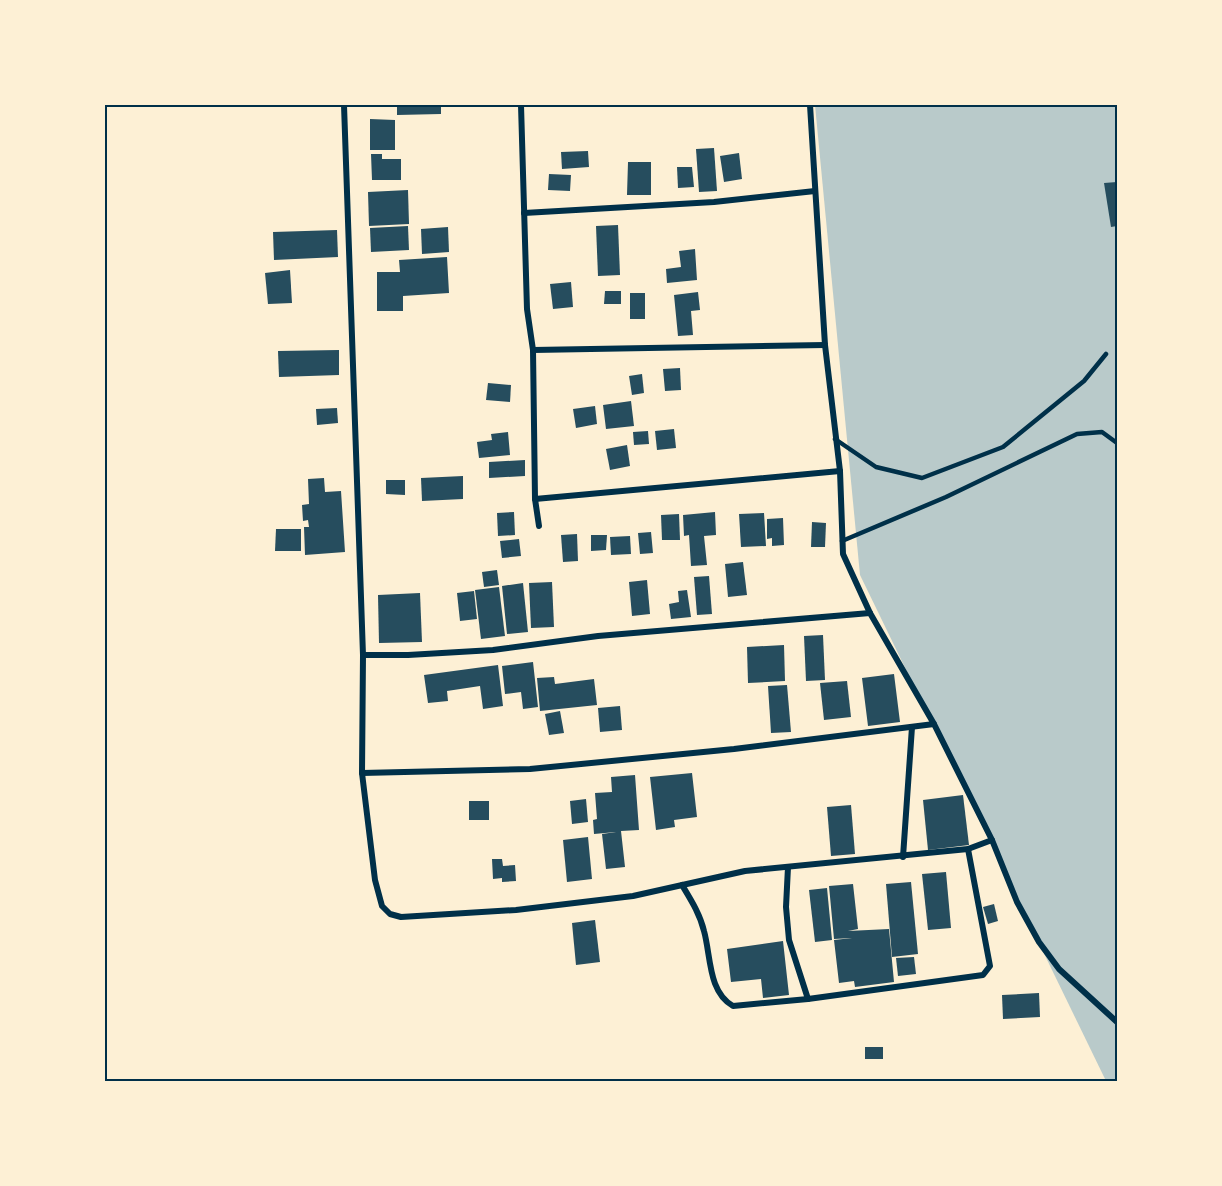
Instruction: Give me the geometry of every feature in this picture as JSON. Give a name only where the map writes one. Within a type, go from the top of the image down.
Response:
[{"type":"street","points":[[344,105],[363,655],[362,773],[375,880],[382,906],[390,914],[402,917],[516,909],[633,896],[745,871],[968,849],[992,840]]},
{"type":"street","points":[[521,105],[527,309],[532,350],[535,500],[539,526]]},
{"type":"street","points":[[810,105],[825,345],[840,471],[843,554],[870,613],[934,724],[992,840],[1017,902],[1039,942],[1059,969],[1117,1022]]},
{"type":"street","points":[[524,213],[714,202],[815,191]]},
{"type":"street","points":[[532,350],[825,345]]},
{"type":"street","points":[[535,500],[840,471]]},
{"type":"street","points":[[363,655],[493,650],[598,636],[870,613]]},
{"type":"street","points":[[362,773],[530,769],[734,749],[934,724]]},
{"type":"street","points":[[903,857],[912,727]]},
{"type":"street","points":[[682,885],[698,912],[717,992],[725,1001],[733,1006],[808,999],[983,975],[988,971],[990,966],[968,849]]},
{"type":"street","points":[[788,867],[786,908],[789,940],[808,999]]},
{"type":"lane","points":[[835,439],[876,467],[921,478],[1003,447],[1084,381],[1106,354]]},
{"type":"lane","points":[[842,541],[946,497],[1077,434],[1102,432],[1117,443]]},
{"type":"shaded area","points":[[815,105],[1117,105],[1117,1081],[1106,1081],[860,575]]},
{"type":"building","points":[[397,105],[441,105],[441,114],[397,115]]},
{"type":"building","points":[[370,119],[395,120],[395,150],[370,150]]},
{"type":"building","points":[[714,148],[717,191],[699,192],[696,149]]},
{"type":"building","points":[[588,151],[589,167],[562,169],[561,152]]},
{"type":"building","points":[[739,153],[742,179],[724,182],[720,156]]},
{"type":"building","points":[[371,154],[382,154],[382,159],[401,159],[401,180],[372,180]]},
{"type":"building","points":[[628,162],[651,162],[651,195],[627,195]]},
{"type":"building","points":[[677,167],[692,167],[694,187],[678,188]]},
{"type":"building","points":[[549,174],[571,175],[570,191],[548,190]]},
{"type":"building","points":[[1117,182],[1117,226],[1111,227],[1104,183]]},
{"type":"building","points":[[408,190],[409,224],[369,226],[368,192]]},
{"type":"building","points":[[618,225],[620,275],[598,276],[596,226]]},
{"type":"building","points":[[408,226],[409,250],[371,252],[370,228]]},
{"type":"building","points":[[448,227],[449,252],[422,254],[421,229]]},
{"type":"building","points":[[337,230],[338,257],[274,260],[273,232]]},
{"type":"building","points":[[695,249],[697,280],[667,283],[666,269],[681,267],[679,251]]},
{"type":"building","points":[[447,257],[449,293],[403,296],[403,311],[377,311],[377,272],[400,272],[399,260]]},
{"type":"building","points":[[290,270],[292,303],[268,304],[265,273]]},
{"type":"building","points":[[571,282],[573,307],[553,309],[550,284]]},
{"type":"building","points":[[605,291],[621,291],[621,304],[604,304]]},
{"type":"building","points":[[698,292],[700,310],[691,311],[693,335],[678,336],[674,295]]},
{"type":"building","points":[[630,293],[645,293],[645,319],[630,319]]},
{"type":"building","points":[[339,350],[339,375],[279,377],[278,351]]},
{"type":"building","points":[[680,368],[681,390],[665,391],[663,369]]},
{"type":"building","points":[[642,374],[644,393],[632,395],[629,376]]},
{"type":"building","points":[[488,383],[511,385],[510,402],[486,400]]},
{"type":"building","points":[[631,401],[634,426],[606,429],[603,405]]},
{"type":"building","points":[[595,406],[597,424],[576,428],[573,409]]},
{"type":"building","points":[[337,408],[338,423],[317,425],[316,409]]},
{"type":"building","points":[[674,429],[676,448],[657,450],[655,431]]},
{"type":"building","points":[[648,431],[649,444],[634,445],[633,432]]},
{"type":"building","points":[[508,432],[510,455],[479,458],[477,442],[492,440],[491,434]]},
{"type":"building","points":[[627,445],[630,466],[610,470],[606,449]]},
{"type":"building","points":[[525,460],[525,476],[489,478],[489,462]]},
{"type":"building","points":[[463,476],[463,499],[422,501],[421,478]]},
{"type":"building","points":[[324,478],[325,492],[341,491],[345,552],[305,555],[304,527],[309,527],[308,520],[303,521],[302,505],[309,504],[308,479]]},
{"type":"building","points":[[386,480],[405,480],[405,495],[386,494]]},
{"type":"building","points":[[514,512],[515,535],[498,536],[497,513]]},
{"type":"building","points":[[715,512],[716,535],[704,536],[707,565],[691,566],[689,535],[684,536],[683,515]]},
{"type":"building","points":[[764,513],[766,546],[741,547],[739,514]]},
{"type":"building","points":[[679,514],[680,540],[662,540],[661,515]]},
{"type":"building","points":[[783,518],[784,545],[772,546],[772,538],[767,539],[767,519]]},
{"type":"building","points":[[812,522],[826,523],[825,547],[811,547]]},
{"type":"building","points":[[276,529],[301,529],[301,551],[275,551]]},
{"type":"building","points":[[651,532],[653,553],[640,554],[638,533]]},
{"type":"building","points":[[577,534],[578,561],[563,562],[561,535]]},
{"type":"building","points":[[591,535],[607,535],[606,550],[591,551]]},
{"type":"building","points":[[630,536],[631,554],[611,555],[610,537]]},
{"type":"building","points":[[519,539],[521,556],[502,558],[500,541]]},
{"type":"building","points":[[743,562],[747,595],[728,597],[725,564]]},
{"type":"building","points":[[497,570],[499,585],[484,587],[482,572]]},
{"type":"building","points":[[709,576],[712,614],[697,615],[694,577]]},
{"type":"building","points":[[647,580],[650,614],[632,616],[629,582]]},
{"type":"building","points":[[552,582],[554,627],[531,628],[529,583]]},
{"type":"building","points":[[523,583],[528,632],[507,634],[502,586]]},
{"type":"building","points":[[499,587],[505,636],[481,639],[475,590]]},
{"type":"building","points":[[687,590],[691,617],[671,619],[669,604],[679,602],[678,591]]},
{"type":"building","points":[[474,591],[477,619],[460,621],[457,593]]},
{"type":"building","points":[[420,593],[422,642],[379,643],[378,595]]},
{"type":"building","points":[[823,635],[825,680],[806,681],[804,636]]},
{"type":"building","points":[[784,645],[785,681],[748,683],[747,647]]},
{"type":"building","points":[[533,662],[538,707],[523,709],[521,692],[505,694],[502,666]]},
{"type":"building","points":[[498,665],[503,706],[483,709],[480,686],[447,691],[448,701],[428,703],[424,675]]},
{"type":"building","points":[[894,674],[900,722],[868,726],[862,678]]},
{"type":"building","points":[[554,677],[555,684],[594,679],[597,705],[540,711],[537,678]]},
{"type":"building","points":[[847,681],[851,717],[824,720],[820,683]]},
{"type":"building","points":[[787,685],[791,732],[771,733],[768,686]]},
{"type":"building","points":[[620,706],[622,730],[600,732],[598,708]]},
{"type":"building","points":[[560,711],[564,733],[549,735],[545,714]]},
{"type":"building","points":[[692,773],[697,817],[674,820],[675,827],[656,830],[650,777]]},
{"type":"building","points":[[635,775],[639,830],[621,831],[625,867],[606,869],[602,834],[616,832],[594,834],[593,820],[597,819],[595,793],[612,792],[611,777]]},
{"type":"building","points":[[963,795],[969,845],[928,850],[923,800]]},
{"type":"building","points":[[586,799],[588,822],[572,824],[570,801]]},
{"type":"building","points":[[469,801],[489,801],[489,820],[469,820]]},
{"type":"building","points":[[851,805],[855,854],[831,856],[827,807]]},
{"type":"building","points":[[588,837],[592,879],[567,882],[563,840]]},
{"type":"building","points":[[492,859],[502,859],[503,866],[515,865],[516,881],[502,882],[502,878],[493,879]]},
{"type":"building","points":[[946,872],[951,928],[928,930],[922,874]]},
{"type":"building","points":[[911,882],[918,954],[892,957],[886,884]]},
{"type":"building","points":[[853,884],[858,929],[848,931],[889,929],[894,982],[855,987],[854,981],[839,983],[834,940],[852,938],[834,939],[829,886]]},
{"type":"building","points":[[827,888],[832,940],[815,942],[809,890]]},
{"type":"building","points":[[994,904],[998,921],[988,924],[983,907]]},
{"type":"building","points":[[595,920],[600,962],[576,965],[572,923]]},
{"type":"building","points":[[783,941],[789,995],[763,998],[761,979],[731,982],[727,949]]},
{"type":"building","points":[[914,957],[916,974],[898,976],[896,958]]},
{"type":"building","points":[[1039,993],[1040,1017],[1003,1019],[1002,995]]},
{"type":"building","points":[[865,1047],[883,1047],[883,1059],[865,1059]]}]
